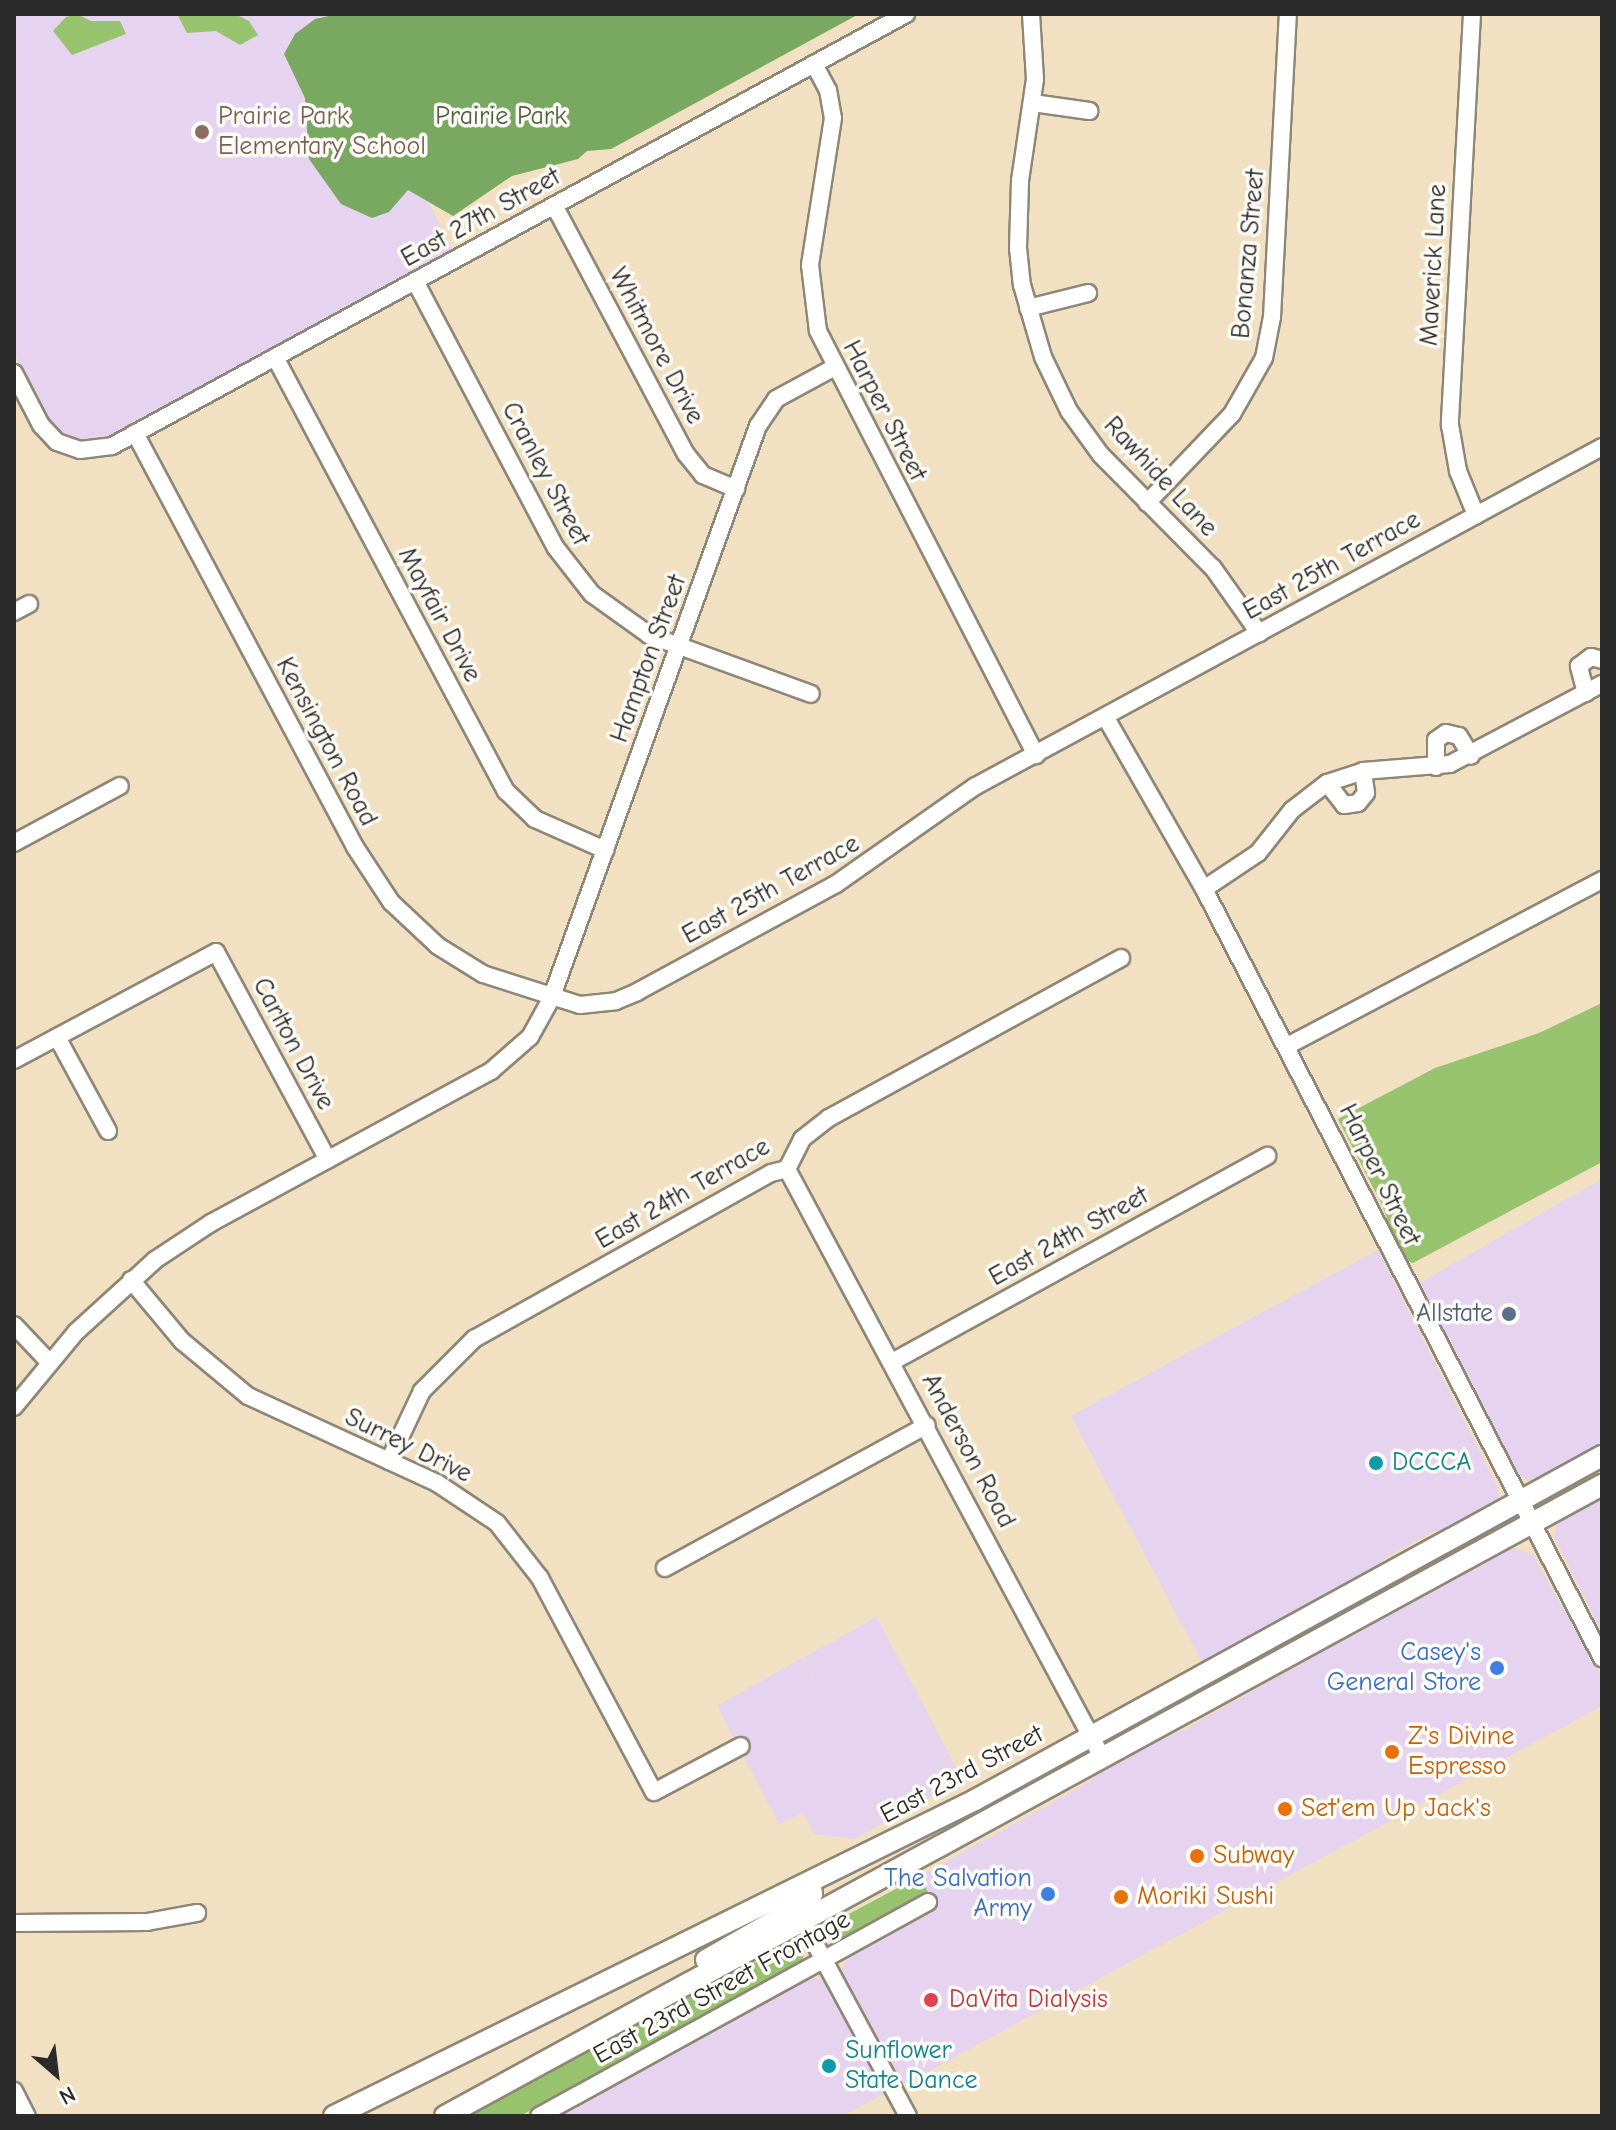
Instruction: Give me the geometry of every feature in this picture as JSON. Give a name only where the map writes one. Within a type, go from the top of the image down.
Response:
[{"type":"main road","name":"East 23rd Street","points":[[334,2116],[810,1882],[1091,1736],[1602,1456]]},
{"type":"main road","name":"East 23rd Street","points":[[445,2116],[804,1923],[1602,1485]]},
{"type":"main road","points":[[623,2021],[650,1993],[806,1903],[812,1894],[810,1882]]},
{"type":"street","name":"East 27th Street","points":[[14,373],[46,433],[75,449],[100,449],[135,433],[906,14]]},
{"type":"street","name":"Rawhide Lane","points":[[1031,14],[1036,53],[1033,103],[1017,212],[1028,308],[1043,357],[1069,411],[1101,455],[1213,568],[1259,633]]},
{"type":"street","name":"Bonanza Street","points":[[1147,503],[1232,414],[1264,358],[1272,317],[1288,14]]},
{"type":"street","name":"Maverick Lane","points":[[1472,14],[1450,425],[1458,471],[1476,515]]},
{"type":"street","name":"Harper Street","points":[[814,64],[828,90],[833,118],[810,265],[811,293],[833,368],[1036,755]]},
{"type":"street","points":[[1033,103],[1089,111]]},
{"type":"street","name":"Whitmore Drive","points":[[554,205],[686,454],[703,475],[736,489]]},
{"type":"street","name":"Cranley Street","points":[[415,281],[567,565],[619,617],[679,646],[811,694]]},
{"type":"street","points":[[1028,308],[1088,293]]},
{"type":"street","name":"Mayfair Drive","points":[[275,357],[506,791],[535,819],[605,850]]},
{"type":"street","name":"Hampton Street","points":[[551,999],[766,411],[776,399],[833,368]]},
{"type":"street","name":"Kensington Road","points":[[135,433],[378,885],[419,930],[459,960],[551,999]]},
{"type":"street","name":"East 25th Terrace","points":[[551,999],[598,1006],[637,992],[836,884],[953,800],[1602,447]]},
{"type":"street","points":[[1586,693],[1579,666],[1591,657],[1602,660]]},
{"type":"street","points":[[1204,889],[1258,853],[1292,810],[1327,783],[1363,771],[1436,767],[1471,756],[1602,684]]},
{"type":"street","name":"Harper Street","points":[[1106,718],[1204,889],[1287,1046],[1530,1524],[1602,1658]]},
{"type":"street","points":[[1436,767],[1436,740],[1446,733],[1459,736],[1471,756]]},
{"type":"street","points":[[1327,783],[1344,805],[1358,803],[1366,793],[1363,771]]},
{"type":"street","points":[[14,843],[120,786]]},
{"type":"street","points":[[1287,1046],[1602,880]]},
{"type":"street","name":"Carlton Drive","points":[[57,1037],[216,952],[328,1160]]},
{"type":"street","name":"East 24th Terrace","points":[[389,1461],[422,1391],[474,1339],[771,1173],[787,1169],[802,1139],[829,1118],[1121,958]]},
{"type":"street","points":[[14,1407],[50,1363],[131,1280],[211,1223],[491,1071],[530,1037],[551,999]]},
{"type":"street","points":[[14,1060],[57,1037],[108,1131]]},
{"type":"street","name":"East 24th Street","points":[[894,1361],[1267,1156]]},
{"type":"street","name":"Anderson Road","points":[[787,1169],[894,1361],[1103,1759]]},
{"type":"street","name":"Surrey Drive","points":[[131,1280],[182,1341],[228,1382],[274,1410],[460,1494],[514,1540],[540,1578],[654,1792],[741,1746]]},
{"type":"street","points":[[14,1325],[50,1363]]},
{"type":"street","points":[[665,1568],[927,1425]]},
{"type":"street","name":"East 23rd Street Frontage","points":[[539,2116],[928,1902]]},
{"type":"street","points":[[14,1923],[147,1922],[197,1913]]},
{"type":"street","points":[[804,1923],[908,2116]]},
{"type":"street","points":[[14,2091],[27,2116]]},
{"type":"shaded area","name":"Prairie Park Elementary School","points":[[14,14],[328,14],[453,249],[109,437],[93,441],[65,435],[49,419],[14,353]]},
{"type":"shaded area","points":[[1602,1179],[1602,1447],[1532,1484],[1518,1474],[1418,1284]]},
{"type":"shaded area","points":[[1378,1250],[1498,1488],[1499,1499],[1466,1522],[1430,1533],[1387,1557],[1359,1580],[1204,1666],[1071,1416]]},
{"type":"shaded area","points":[[1602,1494],[1602,1633],[1554,1537],[1559,1519]]},
{"type":"shaded area","points":[[1508,1546],[1533,1555],[1602,1678],[1602,1706],[901,2086],[841,1972],[848,1956],[937,1909],[920,1876],[1084,1785],[1128,1753],[1182,1731]]},
{"type":"shaded area","points":[[877,1617],[962,1779],[854,1839],[815,1834],[803,1813],[779,1824],[717,1706],[802,1658],[822,1696],[803,1658]]},
{"type":"shaded area","points":[[811,1976],[829,1983],[887,2092],[842,2116],[555,2116]]},
{"type":"green space","points":[[77,14],[91,21],[120,21],[126,34],[72,55],[53,31],[66,17]]},
{"type":"green space","points":[[177,14],[235,14],[249,21],[258,35],[240,45],[216,31],[187,33]]},
{"type":"green space","name":"Prairie Park","points":[[338,14],[859,14],[611,149],[587,151],[578,159],[512,176],[453,216],[408,190],[389,212],[372,218],[341,204],[309,159],[305,98],[284,54],[295,34],[315,19]]},
{"type":"green space","points":[[1602,1003],[1602,1162],[1413,1263],[1402,1259],[1382,1205],[1338,1119],[1435,1068],[1539,1033]]},
{"type":"green space","points":[[920,1876],[928,1892],[842,1939],[826,1938],[832,1923]]},
{"type":"green space","points":[[793,1942],[806,1946],[802,1961],[520,2116],[465,2116]]},
{"type":"place","name":"Prairie Park Elementary School","points":[[202,132]]},
{"type":"place","name":"Allstate","points":[[1509,1314]]},
{"type":"place","name":"DCCCA","points":[[1376,1463]]},
{"type":"place","name":"Casey's General Store","points":[[1497,1668]]},
{"type":"place","name":"Z's Divine Espresso","points":[[1392,1752]]},
{"type":"place","name":"Set'em Up Jack's","points":[[1285,1809]]},
{"type":"place","name":"Subway","points":[[1197,1856]]},
{"type":"place","name":"The Salvation Army","points":[[1048,1894]]},
{"type":"place","name":"Moriki Sushi","points":[[1121,1897]]},
{"type":"place","name":"DaVita Dialysis","points":[[931,2000]]},
{"type":"place","name":"Sunflower State Dance","points":[[829,2066]]}]
